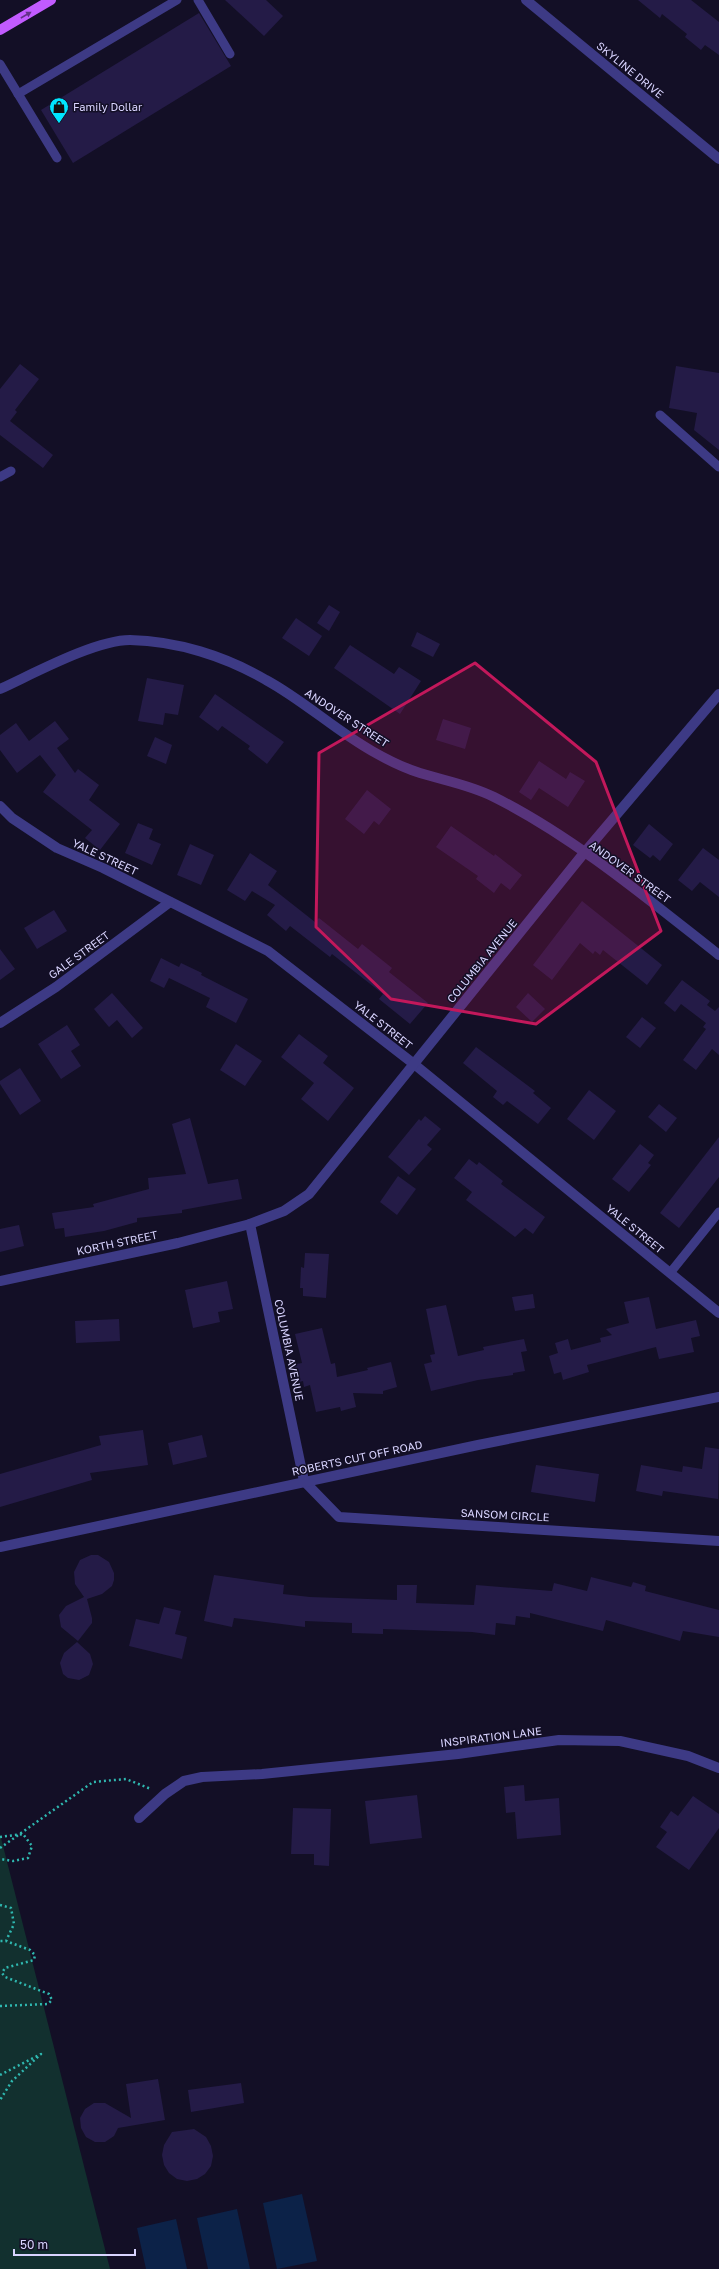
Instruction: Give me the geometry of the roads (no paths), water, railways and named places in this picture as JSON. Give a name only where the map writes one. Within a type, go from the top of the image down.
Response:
[{"type":"main road","points":[[0,30],[51,0]]},
{"type":"street","name":"SKYLINE DRIVE","points":[[526,0],[719,159]]},
{"type":"street","name":"ANDOVER STREET","points":[[0,689],[97,646],[127,640],[158,642],[193,649],[230,661],[267,680],[371,751],[418,773],[461,783],[494,797],[542,824],[632,886],[719,955]]},
{"type":"street","name":"COLUMBIA AVENUE","points":[[238,1226],[250,1224],[284,1211],[309,1194],[584,853],[719,694]]},
{"type":"street","name":"YALE STREET","points":[[0,806],[12,818],[57,848],[103,868],[268,951],[414,1064],[719,1313]]},
{"type":"street","name":"GALE STREET","points":[[0,1024],[56,987],[170,902]]},
{"type":"street","name":"COLUMBIA AVENUE","points":[[250,1224],[304,1481]]},
{"type":"street","name":"KORTH STREET","points":[[0,1280],[178,1243],[238,1226]]},
{"type":"street","name":"ROBERTS CUT OFF ROAD","points":[[0,1547],[304,1481],[719,1397]]},
{"type":"street","name":"SANSOM CIRCLE","points":[[304,1481],[339,1517],[719,1541]]},
{"type":"street","name":"INSPIRATION LANE","points":[[139,1818],[165,1794],[184,1781],[202,1777],[262,1774],[458,1754],[559,1740],[620,1741],[688,1756],[719,1768]]},
{"type":"lane","points":[[18,94],[178,0]]},
{"type":"lane","points":[[198,0],[230,54]]},
{"type":"lane","points":[[0,64],[57,158]]},
{"type":"lane","points":[[660,415],[719,467]]},
{"type":"lane","points":[[0,477],[11,471]]},
{"type":"lane","points":[[670,1273],[719,1212]]},
{"type":"water","points":[[302,2194],[317,2261],[277,2269],[263,2203]]},
{"type":"water","points":[[237,2209],[250,2269],[208,2269],[197,2218]]},
{"type":"water","points":[[176,2219],[187,2269],[146,2269],[137,2228]]},
{"type":"place","name":"Family Dollar","points":[[59,124]]}]
